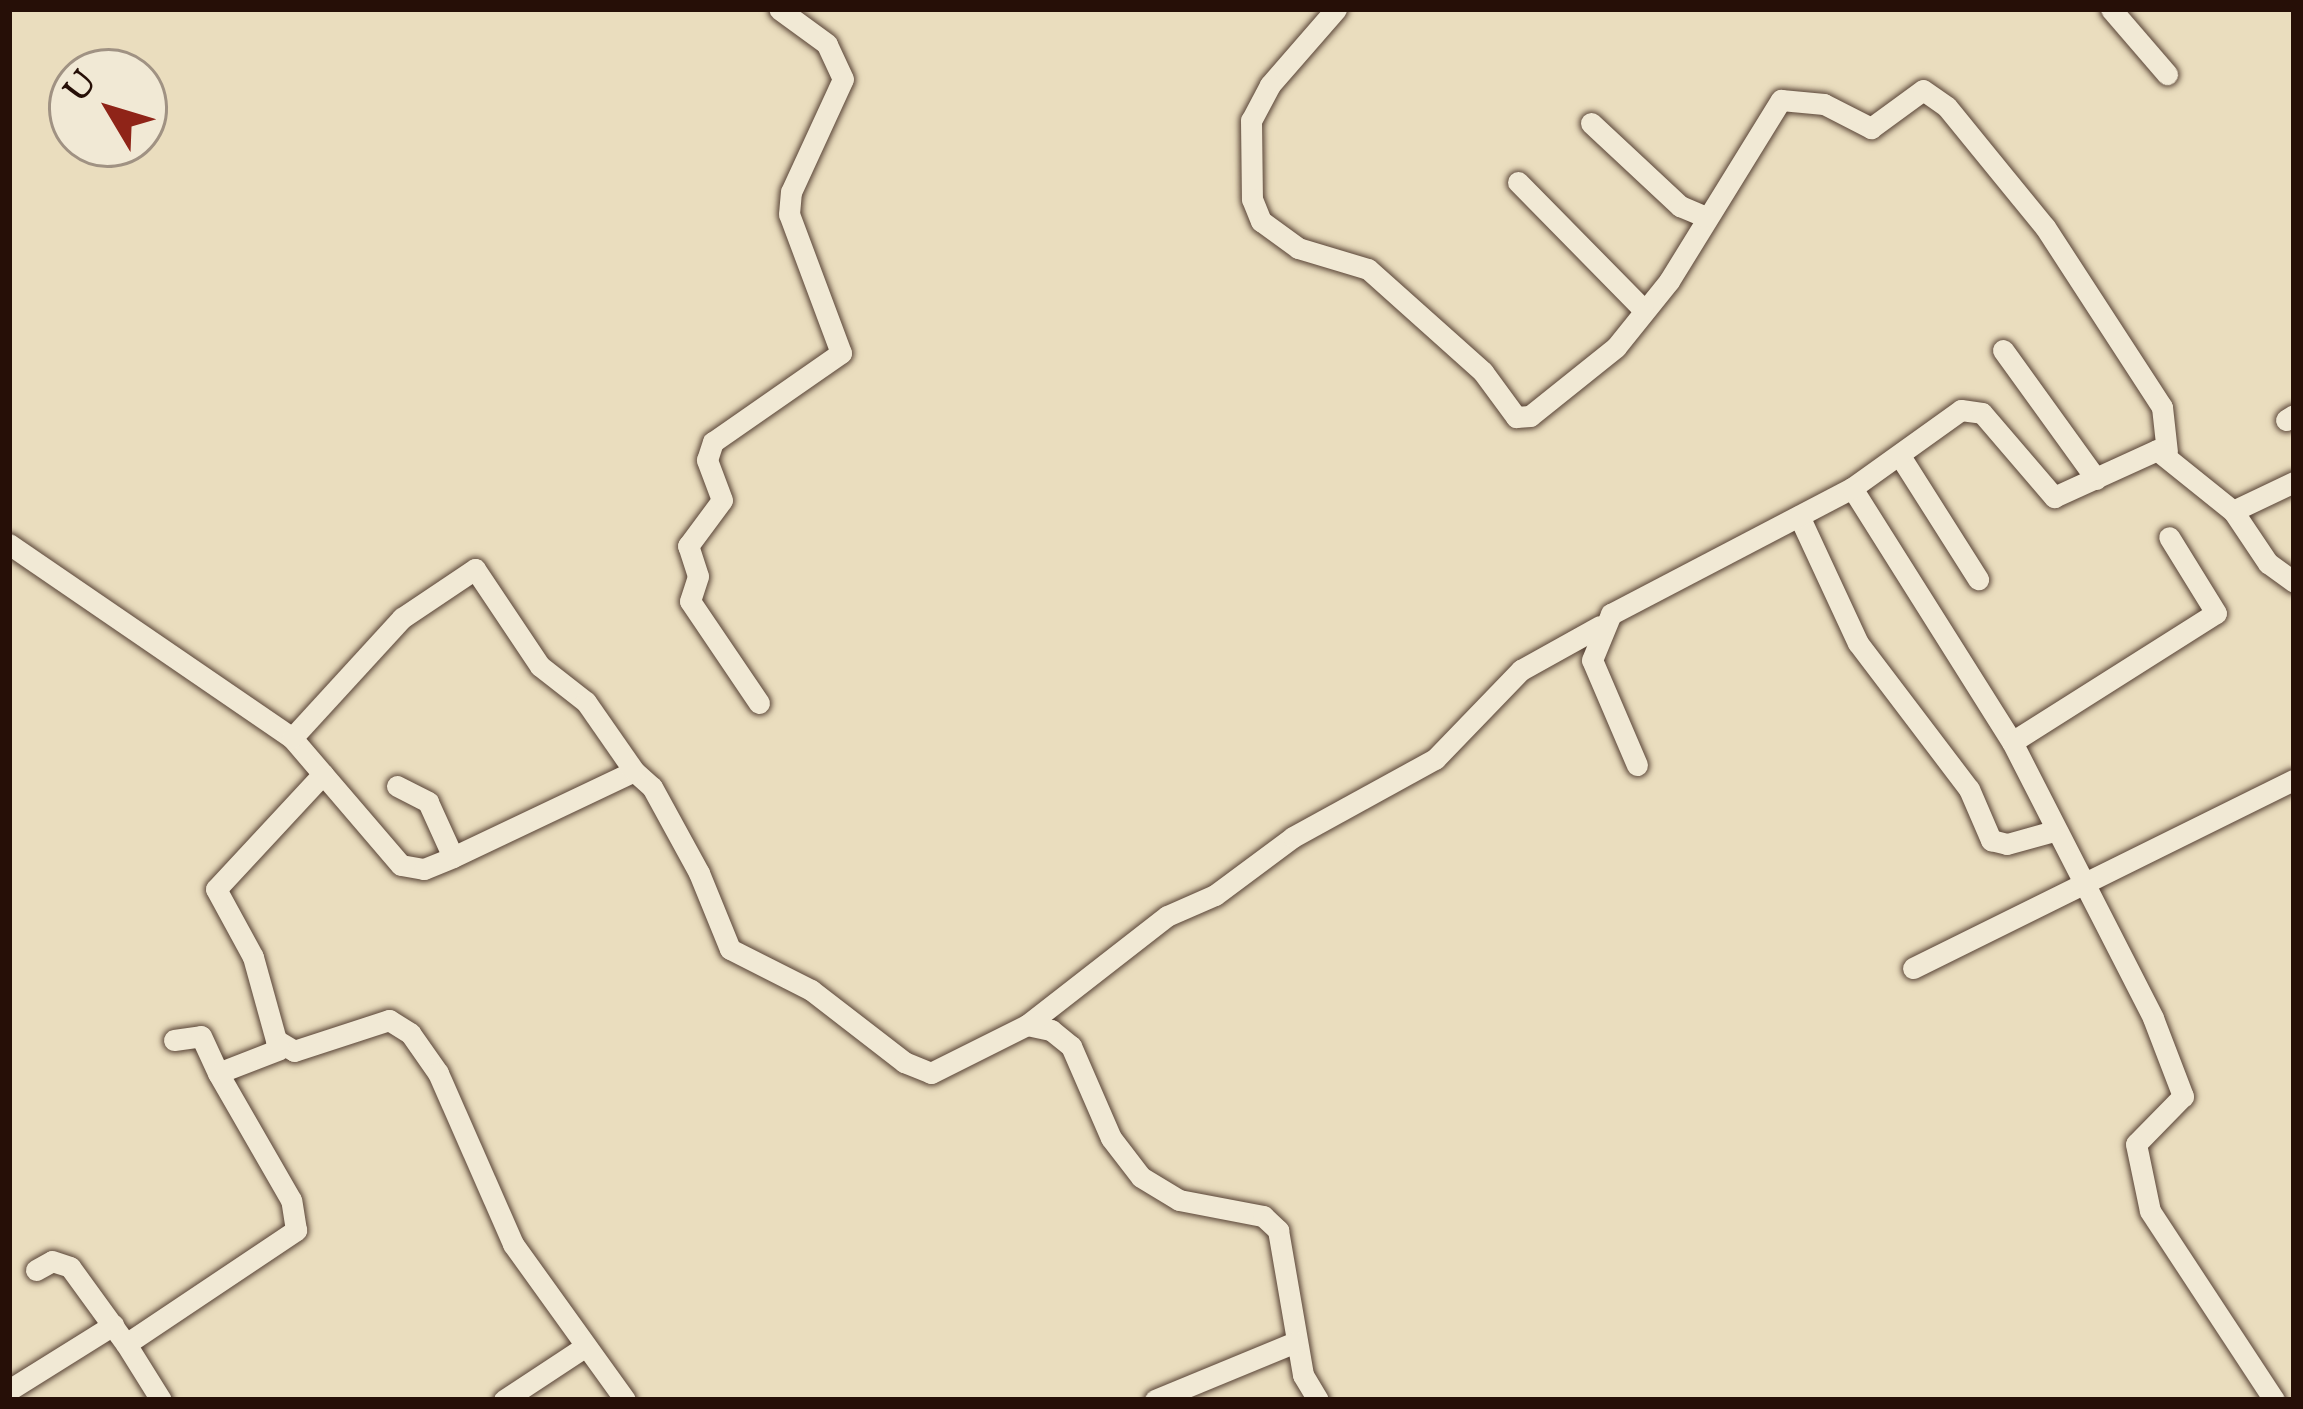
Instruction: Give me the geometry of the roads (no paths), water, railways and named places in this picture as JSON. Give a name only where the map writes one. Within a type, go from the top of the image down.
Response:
[{"type":"street","points":[[759,704],[690,601],[698,575],[688,546],[722,500],[710,446],[841,353],[789,214],[791,192],[843,94],[843,79],[827,44],[779,9]]},
{"type":"street","points":[[1336,9],[1270,85],[1251,120],[1252,199],[1261,221],[1298,248],[1368,269],[1483,371],[1516,417],[1530,416],[1616,346],[1669,281],[1704,216],[1780,100],[1824,104],[1859,128],[1878,124],[1912,92],[1935,95],[2045,227],[2162,407],[2167,452],[2233,511],[2268,562],[2294,582]]},
{"type":"street","points":[[2111,9],[2167,74]]},
{"type":"street","points":[[1591,123],[1680,206],[1704,216]]},
{"type":"street","points":[[1518,182],[1643,309]]},
{"type":"street","points":[[2003,350],[2096,479]]},
{"type":"street","points":[[292,738],[402,618],[475,569],[550,679],[586,703],[634,771],[652,787],[699,873],[717,929],[742,960],[811,990],[904,1062],[931,1073],[1027,1025],[1167,916],[1216,895],[1293,837],[1435,759],[1520,670],[1852,488],[1945,418],[1972,408],[2054,497],[2167,452]]},
{"type":"street","points":[[1900,456],[1978,579]]},
{"type":"street","points":[[2233,511],[2294,482]]},
{"type":"street","points":[[1852,488],[2012,742],[2081,889],[2153,1018],[2183,1096],[2136,1144],[2150,1210],[2274,1400]]},
{"type":"street","points":[[1799,516],[1858,643],[1969,789],[1991,840],[2007,844],[2054,832]]},
{"type":"street","points":[[2012,742],[2216,613],[2169,537]]},
{"type":"street","points":[[9,544],[152,635],[292,738],[400,865],[424,869],[634,771]]},
{"type":"street","points":[[1600,626],[1592,660],[1637,765]]},
{"type":"street","points":[[280,1049],[253,957],[216,889],[323,774]]},
{"type":"street","points":[[1913,968],[2081,889],[2159,841],[2294,780]]},
{"type":"street","points":[[397,786],[428,802],[453,857]]},
{"type":"street","points":[[218,1072],[280,1049],[306,1049],[388,1020],[410,1033],[438,1073],[513,1244],[583,1348],[625,1400]]},
{"type":"street","points":[[1027,1025],[1052,1030],[1071,1046],[1111,1138],[1141,1178],[1179,1201],[1263,1216],[1278,1230],[1295,1342],[1318,1400]]},
{"type":"street","points":[[9,1390],[119,1334],[296,1230],[291,1200],[201,1036],[174,1040]]},
{"type":"street","points":[[36,1270],[62,1261],[119,1334],[161,1400]]},
{"type":"street","points":[[1155,1400],[1295,1342]]},
{"type":"street","points":[[503,1400],[583,1348]]}]
